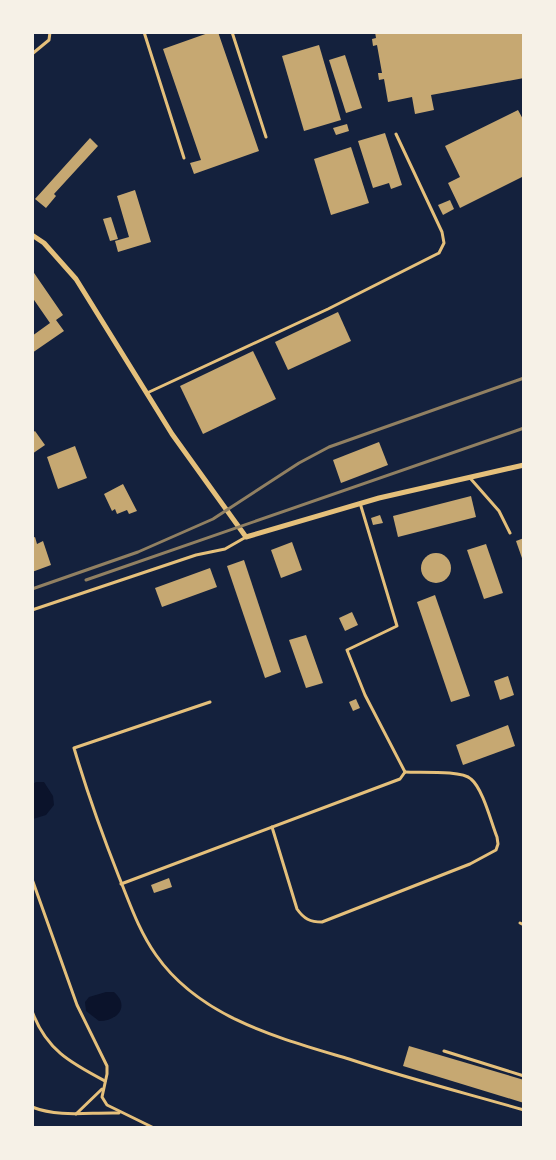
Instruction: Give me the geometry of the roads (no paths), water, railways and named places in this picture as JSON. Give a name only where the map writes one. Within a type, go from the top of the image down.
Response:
[{"type":"street","points":[[32,235],[44,243],[76,279],[172,434],[246,537],[360,504],[524,465]]},
{"type":"lane","points":[[32,54],[49,40],[50,32]]},
{"type":"lane","points":[[144,32],[184,158]]},
{"type":"lane","points":[[232,32],[266,137]]},
{"type":"lane","points":[[147,393],[328,309],[439,253],[444,243],[442,232],[396,134]]},
{"type":"lane","points":[[470,478],[499,511],[510,533]]},
{"type":"lane","points":[[360,504],[396,626],[347,650],[365,695],[405,772]]},
{"type":"lane","points":[[32,610],[196,555],[225,549],[246,537]]},
{"type":"lane","points":[[210,702],[74,748],[91,807],[121,884],[139,929],[157,956],[177,980],[210,1005],[245,1024],[301,1044],[524,1110]]},
{"type":"lane","points":[[272,827],[298,909],[303,917],[311,922],[322,922],[470,864],[496,850],[498,844],[496,837],[476,785],[470,778],[460,774],[405,772]]},
{"type":"lane","points":[[121,884],[400,779],[405,772]]},
{"type":"lane","points":[[32,879],[77,1005],[107,1066],[102,1097],[107,1105],[154,1128]]},
{"type":"lane","points":[[32,1011],[54,1050],[70,1063],[105,1081]]},
{"type":"lane","points":[[444,1051],[524,1076]]},
{"type":"lane","points":[[76,1114],[102,1089]]},
{"type":"lane","points":[[32,1107],[47,1113],[122,1113]]},
{"type":"water","points":[[44,782],[53,796],[54,805],[46,815],[33,819],[33,784]]},
{"type":"water","points":[[106,992],[114,992],[119,997],[121,1002],[120,1012],[112,1018],[99,1021],[86,1011],[85,1002],[89,997]]},
{"type":"railway","points":[[32,589],[138,552],[213,519],[299,463],[329,447],[524,378]]},
{"type":"railway","points":[[86,580],[524,428]]}]
